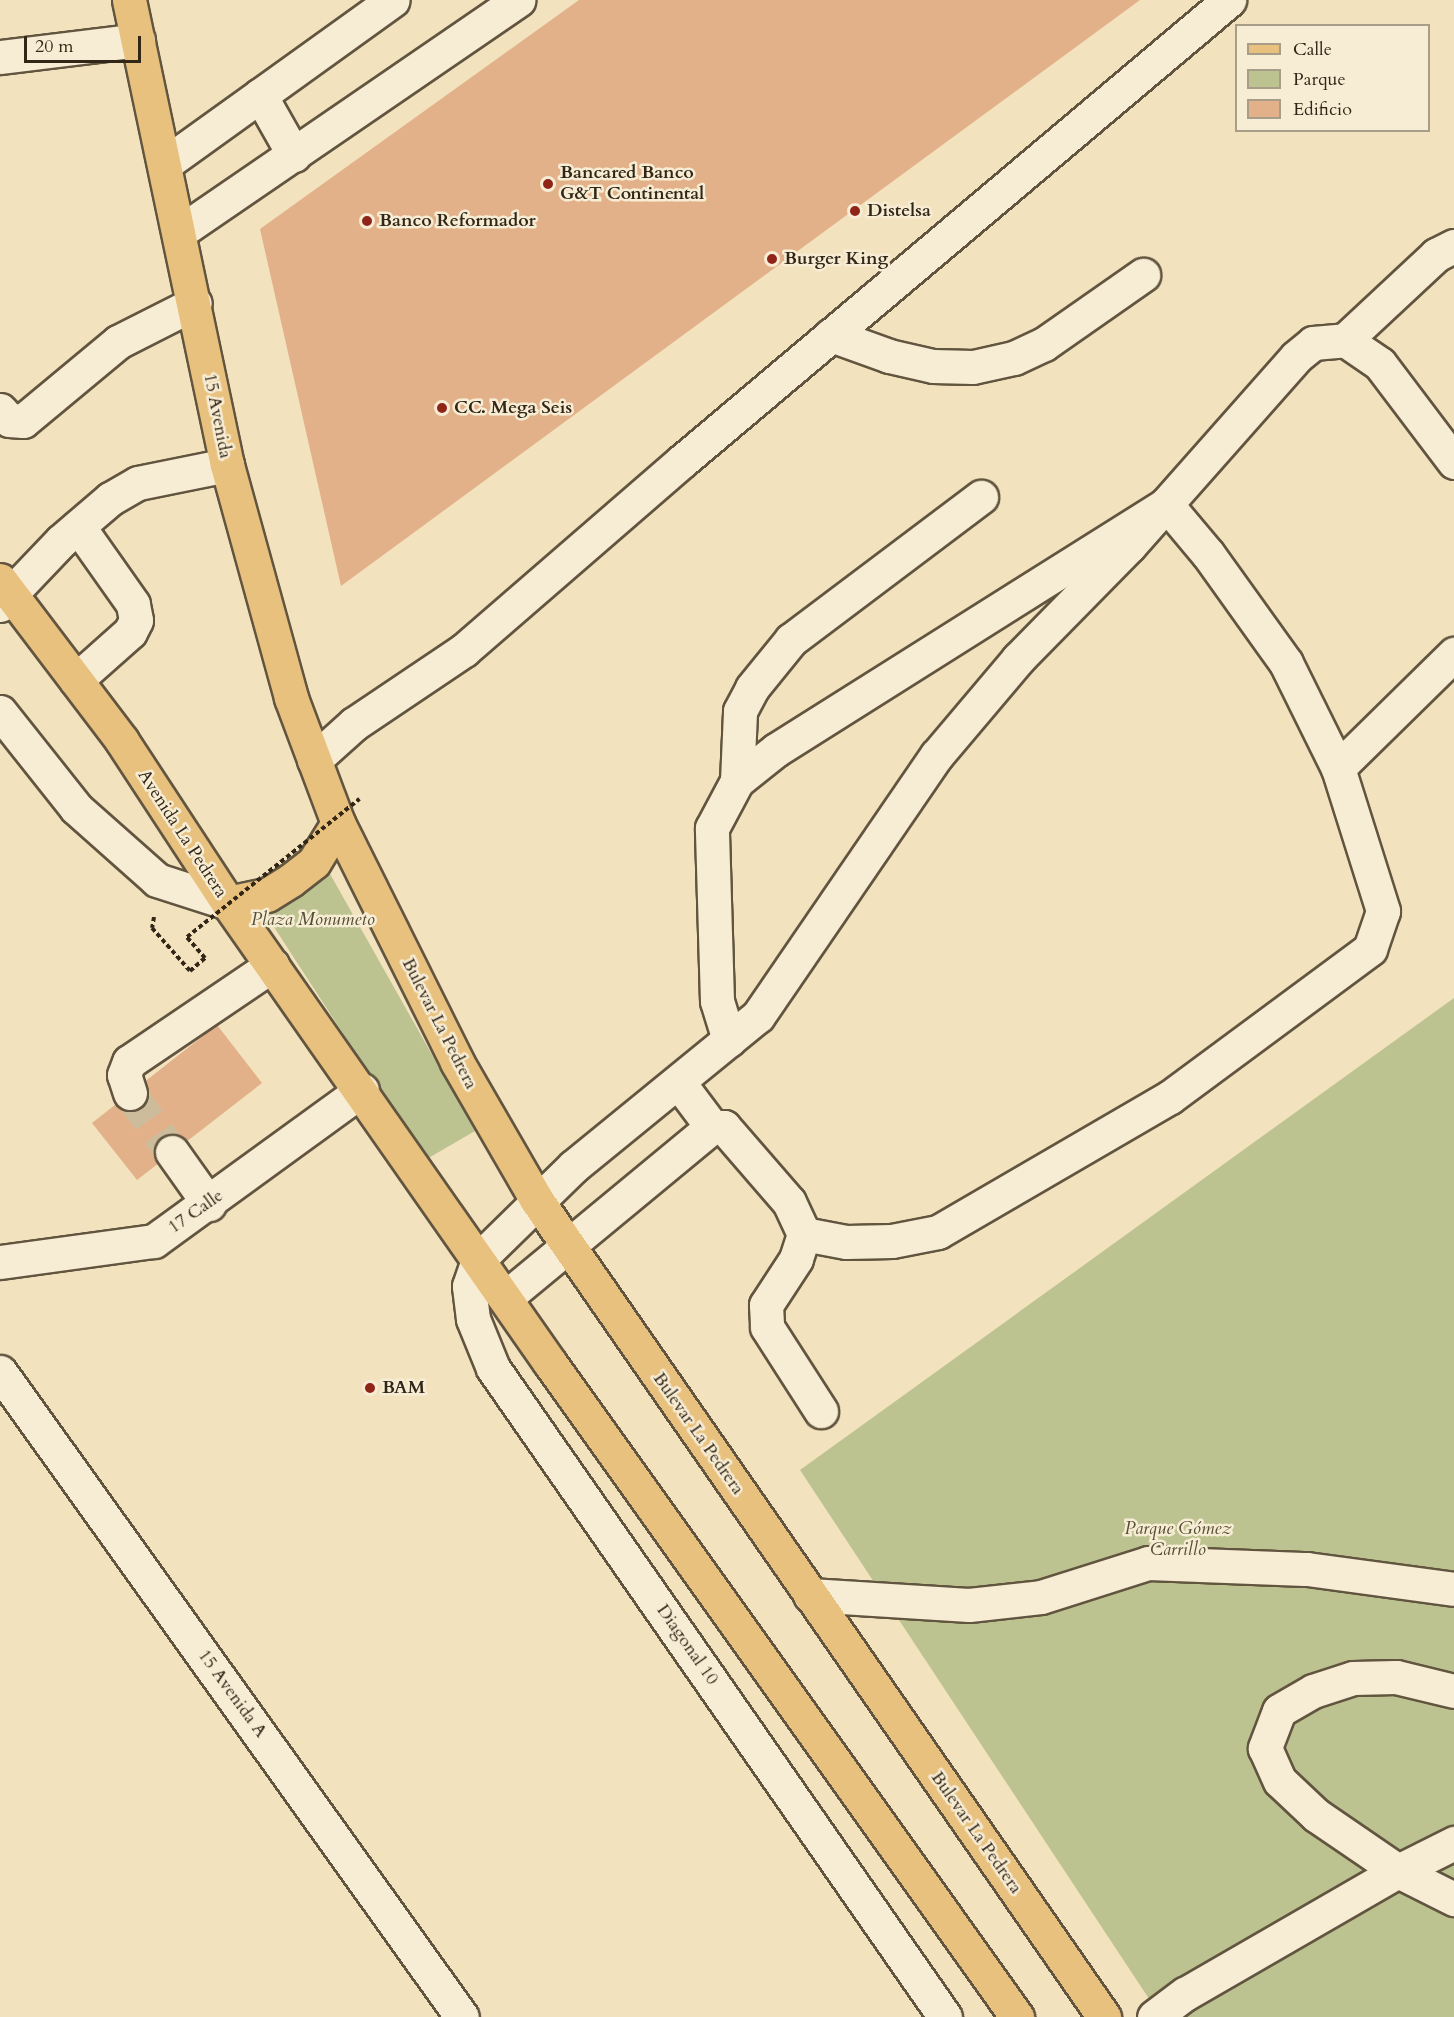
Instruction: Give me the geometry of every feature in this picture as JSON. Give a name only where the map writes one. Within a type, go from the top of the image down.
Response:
[{"type":"main road","name":"15 Avenida","points":[[129,0],[181,231],[227,465],[291,698],[338,823]]},
{"type":"main road","name":"Avenida La Pedrera","points":[[4,594],[76,680],[122,741],[228,903]]},
{"type":"main road","points":[[338,823],[314,862],[291,880],[267,896],[228,903],[362,1090],[478,1260],[1017,2017]]},
{"type":"main road","name":"Bulevar La Pedrera","points":[[338,823],[457,1062],[536,1199],[1104,2017]]},
{"type":"street","points":[[166,163],[393,0]]},
{"type":"street","points":[[181,231],[518,0]]},
{"type":"street","points":[[314,760],[354,724],[464,650],[831,334],[1229,0]]},
{"type":"street","points":[[0,57],[138,40]]},
{"type":"street","points":[[260,95],[294,155]]},
{"type":"street","points":[[478,1260],[536,1199],[758,1016],[937,755],[1018,659],[1166,504],[1296,357],[1313,343],[1345,340],[1436,255],[1454,246]]},
{"type":"street","points":[[831,334],[889,357],[933,366],[973,367],[1014,358],[1044,344],[1143,275]]},
{"type":"street","points":[[0,410],[9,420],[23,421],[118,342],[195,303]]},
{"type":"street","points":[[1345,340],[1380,364],[1454,462]]},
{"type":"street","points":[[4,594],[110,499],[138,483],[227,465]]},
{"type":"street","points":[[737,781],[740,711],[752,688],[791,640],[981,497]]},
{"type":"street","points":[[804,1234],[846,1242],[892,1241],[938,1232],[1170,1097],[1370,949],[1383,911],[1338,768],[1286,663],[1208,554],[1166,504]]},
{"type":"street","points":[[729,1040],[717,1000],[712,828],[737,781],[776,750],[1166,504]]},
{"type":"street","points":[[76,680],[130,632],[136,621],[133,604],[78,526]]},
{"type":"street","points":[[1338,768],[1454,654]]},
{"type":"street","name":"Avenida La Pedrera","points":[[0,712],[76,808],[157,880],[228,903]]},
{"type":"street","points":[[130,1093],[124,1075],[129,1062],[272,965]]},
{"type":"street","points":[[679,1083],[712,1127]]},
{"type":"street","name":"17 Calle","points":[[0,1262],[154,1241],[209,1204],[362,1090]]},
{"type":"street","points":[[505,1298],[712,1127],[724,1127],[734,1135],[789,1202],[804,1234],[796,1259],[766,1305],[767,1327],[821,1411]]},
{"type":"street","points":[[172,1152],[209,1204]]},
{"type":"street","name":"Diagonal 10","points":[[478,1260],[469,1286],[472,1319],[493,1368],[945,2017]]},
{"type":"street","name":"15 Avenida A","points":[[0,1372],[462,2017]]},
{"type":"street","points":[[810,1595],[969,1605],[1041,1597],[1148,1563],[1307,1569],[1454,1589]]},
{"type":"street","points":[[1454,1691],[1396,1677],[1343,1682],[1313,1691],[1279,1711],[1265,1748],[1280,1781],[1316,1815],[1398,1871],[1454,1899]]},
{"type":"street","points":[[1154,2017],[1185,1994],[1398,1871],[1454,1844]]},
{"type":"path","points":[[152,928],[190,970],[205,958],[187,937],[359,799]]},
{"type":"green space","name":"Plaza Monumeto","points":[[325,865],[475,1131],[425,1160],[263,910]]},
{"type":"green space","name":"Parque Gómez Carrillo","points":[[1454,998],[1454,2017],[1161,2017],[800,1470]]},
{"type":"building","name":"CC. Mega Seis","points":[[579,0],[1140,0],[341,586],[260,229]]},
{"type":"building","points":[[217,1025],[262,1083],[137,1180],[92,1123]]},
{"type":"tunnel","points":[[130,1093],[172,1152]]},
{"type":"place","name":"Bancared Banco G&T Continental","points":[[548,184]]},
{"type":"place","name":"Distelsa","points":[[855,211]]},
{"type":"place","name":"Banco Reformador","points":[[367,221]]},
{"type":"place","name":"Burger King","points":[[772,259]]},
{"type":"place","name":"CC. Mega Seis","points":[[442,408]]},
{"type":"place","name":"BAM","points":[[370,1388]]}]
